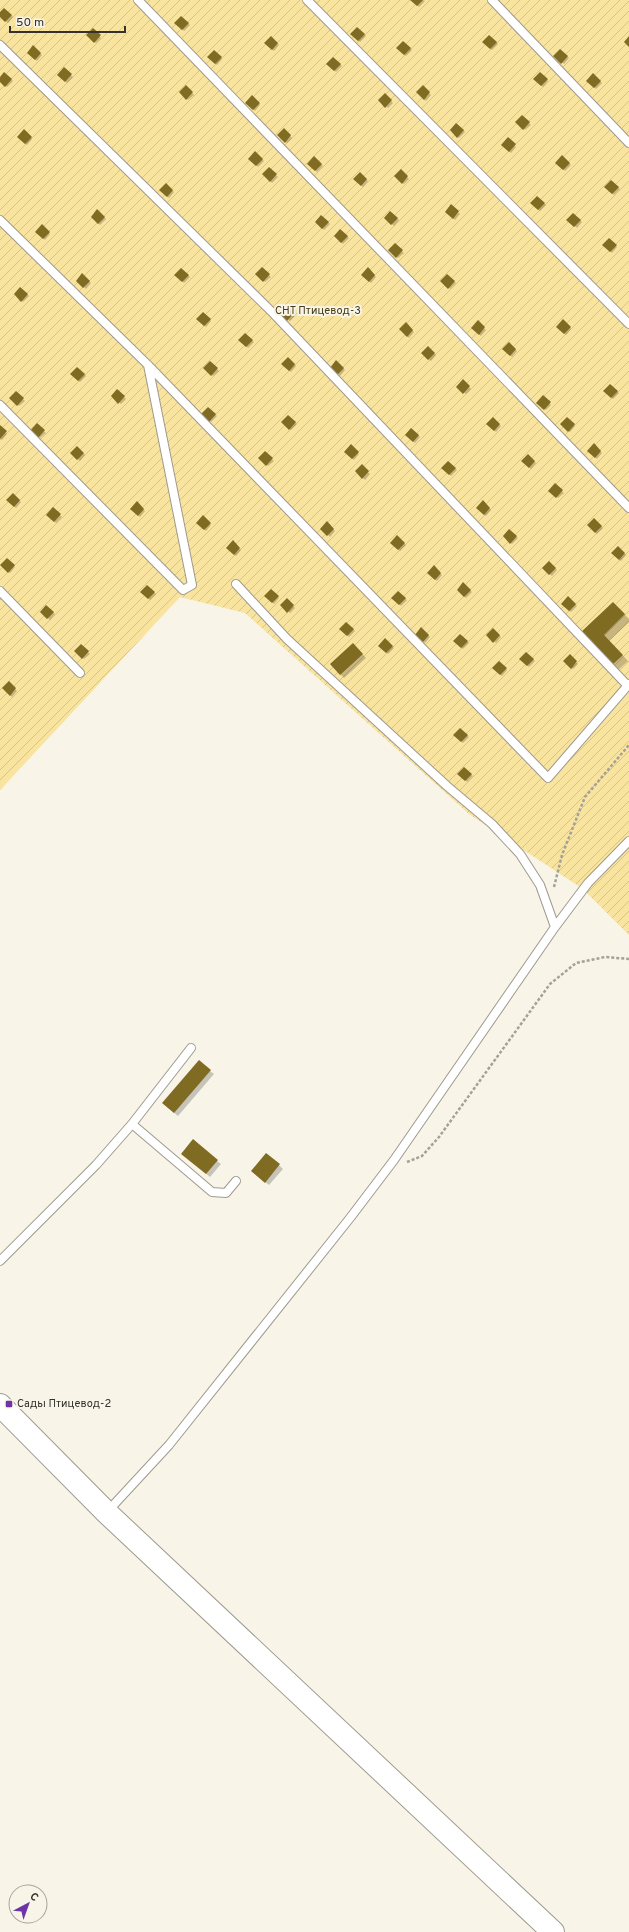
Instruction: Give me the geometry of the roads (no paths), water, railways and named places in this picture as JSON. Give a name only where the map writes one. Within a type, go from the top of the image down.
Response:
[{"type":"main road","points":[[0,1404],[107,1513],[553,1932]]},
{"type":"lane","points":[[138,0],[629,508]]},
{"type":"lane","points":[[307,0],[629,324]]},
{"type":"lane","points":[[492,0],[629,143]]},
{"type":"lane","points":[[0,45],[273,313],[628,685],[548,778],[147,364],[0,220]]},
{"type":"lane","points":[[0,404],[183,590],[192,585],[147,364]]},
{"type":"lane","points":[[236,584],[287,639],[442,781],[492,824],[520,854],[540,885],[555,927]]},
{"type":"lane","points":[[0,591],[80,673]]},
{"type":"lane","points":[[107,1513],[169,1445],[249,1347],[394,1160],[555,927],[588,883],[629,842]]},
{"type":"lane","points":[[0,1261],[96,1165],[132,1124],[191,1048]]},
{"type":"lane","points":[[132,1124],[212,1192],[226,1193],[236,1181]]},
{"type":"place","name":"Сады Птицевод-2","points":[[9,1404]]},
{"type":"park label","name":"СНТ Птицевод-3","points":[[318,311]]}]
